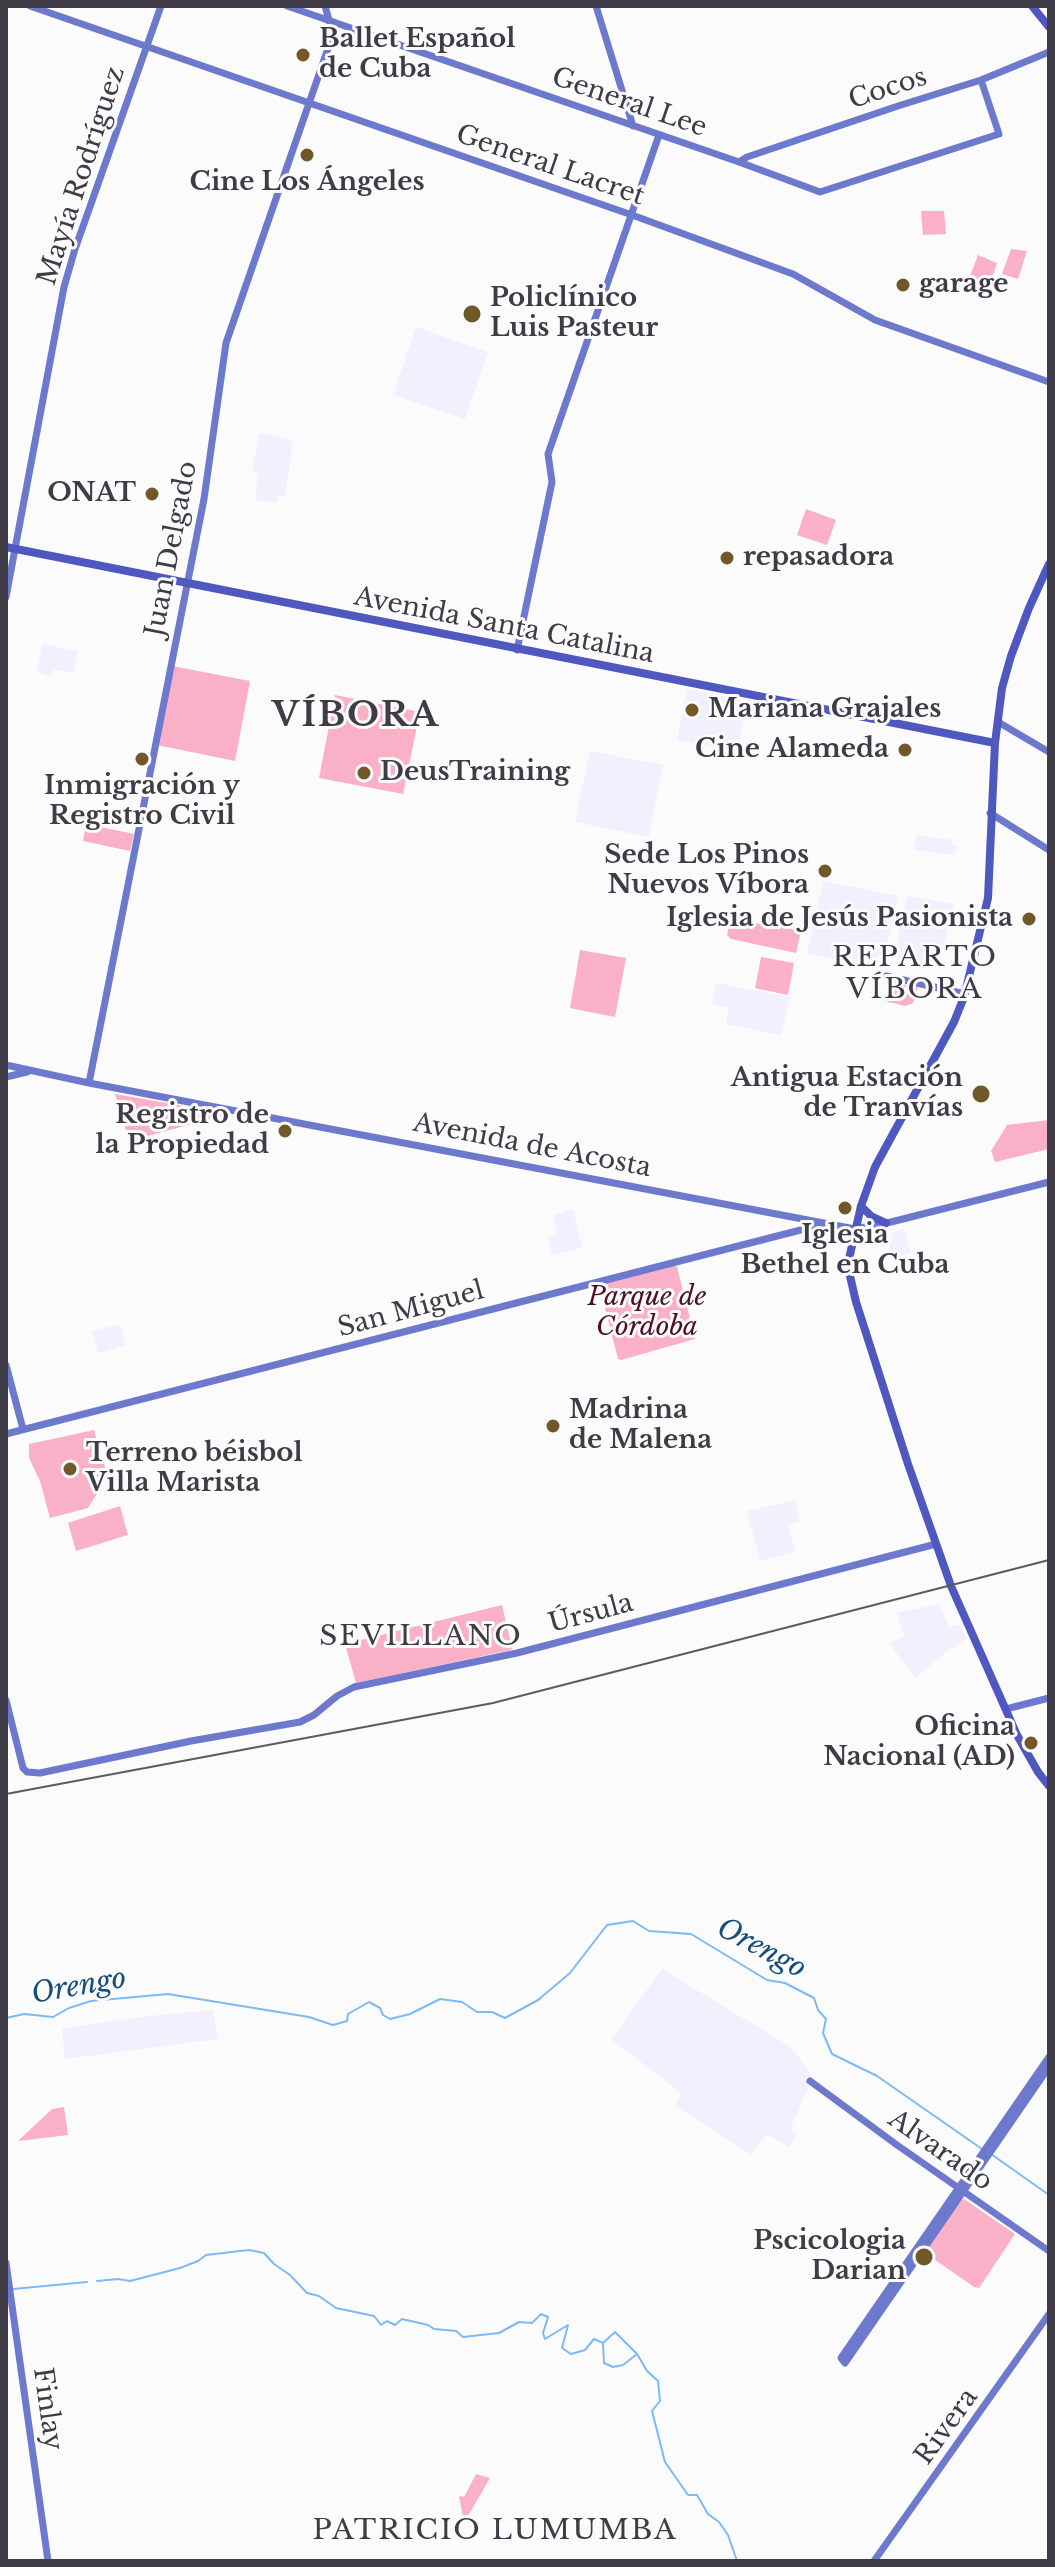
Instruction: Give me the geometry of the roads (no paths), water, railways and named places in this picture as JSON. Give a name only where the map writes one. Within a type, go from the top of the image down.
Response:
[{"type":"main road","points":[[1032,6],[1049,27]]},
{"type":"main road","name":"Avenida Santa Catalina","points":[[10,548],[995,743]]},
{"type":"main road","points":[[1049,564],[1011,656],[1002,688],[990,813],[988,898],[965,994],[954,1022],[884,1150],[861,1206],[849,1259],[853,1292],[954,1593],[1025,1751],[1049,1786]]},
{"type":"main road","points":[[974,740],[988,736],[997,725]]},
{"type":"main road","points":[[861,1206],[871,1216],[886,1223]]},
{"type":"street","name":"General Lacret","points":[[30,6],[793,274],[875,320],[1049,382]]},
{"type":"street","name":"Mayía Rodríguez","points":[[6,597],[10,548],[64,287],[161,6]]},
{"type":"street","name":"General Lee","points":[[287,6],[820,192],[999,134],[981,80]]},
{"type":"street","points":[[303,11],[316,6]]},
{"type":"street","name":"Juan Delgado","points":[[89,1083],[207,484],[226,343],[332,36],[333,22],[325,6]]},
{"type":"street","points":[[596,6],[633,126]]},
{"type":"street","name":"Cocos","points":[[739,162],[981,80],[1049,52]]},
{"type":"street","points":[[647,131],[654,149]]},
{"type":"street","points":[[517,650],[552,482],[548,454],[659,135]]},
{"type":"street","points":[[997,725],[1014,731],[1049,752]]},
{"type":"street","points":[[995,743],[1014,731]]},
{"type":"street","points":[[990,813],[1049,850]]},
{"type":"street","points":[[886,976],[965,994]]},
{"type":"street","name":"Avenida de Acosta","points":[[6,1065],[855,1229],[1049,1182]]},
{"type":"street","points":[[6,1077],[32,1070]]},
{"type":"street","name":"San Miguel","points":[[6,1434],[826,1224]]},
{"type":"street","points":[[6,1365],[23,1429]]},
{"type":"street","name":"Úrsula","points":[[6,1700],[23,1768],[27,1772],[40,1773],[300,1722],[354,1687],[517,1653],[936,1544]]},
{"type":"street","points":[[1006,1709],[1049,1698]]},
{"type":"street","points":[[961,2189],[845,2363],[841,2361],[1049,2057]]},
{"type":"street","points":[[990,2147],[1049,2067]]},
{"type":"street","name":"Alvarado","points":[[810,2081],[1049,2251]]},
{"type":"street","name":"Finlay","points":[[6,2263],[48,2561]]},
{"type":"street","name":"Rivera","points":[[874,2561],[1049,2314]]},
{"type":"street","points":[[6,2342],[18,2341]]},
{"type":"waterway","name":"Orengo","points":[[6,2018],[24,2014],[53,2017],[91,2001],[168,1994],[309,2017],[333,2025],[347,2021],[348,2014],[369,2002],[390,2019],[410,2014],[440,1999],[462,2002],[477,2012],[492,2012],[505,2018],[538,2000],[570,1973],[607,1925],[633,1921],[649,1931],[691,1934],[767,1980],[785,1983],[814,1998],[818,2010],[826,2019],[823,2033],[832,2054],[877,2076],[982,2149]]},
{"type":"waterway","name":"Orengo","points":[[991,2154],[1049,2195]]},
{"type":"waterway","points":[[97,2281],[130,2281],[180,2268],[206,2255],[249,2250],[264,2253],[307,2293],[319,2296],[336,2308],[374,2316],[381,2325],[387,2321],[395,2325],[402,2319],[434,2329],[456,2331],[463,2337],[499,2333],[519,2322],[532,2323],[541,2314],[548,2317],[543,2333],[545,2339],[568,2325],[562,2348],[571,2354],[585,2350],[594,2339],[603,2343],[604,2363],[613,2367],[623,2365],[637,2354]]},
{"type":"waterway","points":[[13,2289],[87,2282]]},
{"type":"waterway","points":[[603,2343],[615,2332],[658,2381],[660,2401],[652,2411],[665,2462],[688,2495],[697,2495],[708,2514],[719,2522],[728,2535],[737,2561]]},
{"type":"railway","points":[[6,1794],[493,1703],[1049,1560]]},
{"type":"place","name":"Ballet Español de Cuba","points":[[303,55]]},
{"type":"place","name":"Cine Los Ángeles","points":[[307,155]]},
{"type":"place","name":"garage","points":[[903,285]]},
{"type":"place","name":"Policlínico Luis Pasteur","points":[[472,314]]},
{"type":"place","name":"ONAT","points":[[152,494]]},
{"type":"place","name":"repasadora","points":[[727,558]]},
{"type":"place","name":"Mariana Grajales","points":[[692,710]]},
{"type":"place","name":"Cine Alameda","points":[[905,750]]},
{"type":"place","name":"Inmigración y Registro Civil","points":[[142,759]]},
{"type":"place","name":"DeusTraining","points":[[364,773]]},
{"type":"place","name":"Sede Los Pinos Nuevos Víbora","points":[[825,871]]},
{"type":"place","name":"Iglesia de Jesús Pasionista","points":[[1029,919]]},
{"type":"place","name":"Antigua Estación de Tranvías","points":[[981,1094]]},
{"type":"place","name":"Registro de la Propiedad","points":[[285,1131]]},
{"type":"place","name":"Iglesia Bethel en Cuba","points":[[845,1208]]},
{"type":"place","name":"Madrina de Malena","points":[[553,1426]]},
{"type":"place","name":"Terreno béisbol Villa Marista","points":[[70,1469]]},
{"type":"place","name":"Oficina Nacional (AD)","points":[[1031,1743]]},
{"type":"place","name":"Pscicologia Darian","points":[[924,2257]]},
{"type":"district","name":"VÍBORA","points":[[356,716]]},
{"type":"district","name":"REPARTO VÍBORA","points":[[915,974]]},
{"type":"district","name":"SEVILLANO","points":[[421,1637]]},
{"type":"district","name":"PATRICIO LUMUMBA","points":[[495,2531]]},
{"type":"park label","name":"Parque de Córdoba","points":[[647,1313]]}]
